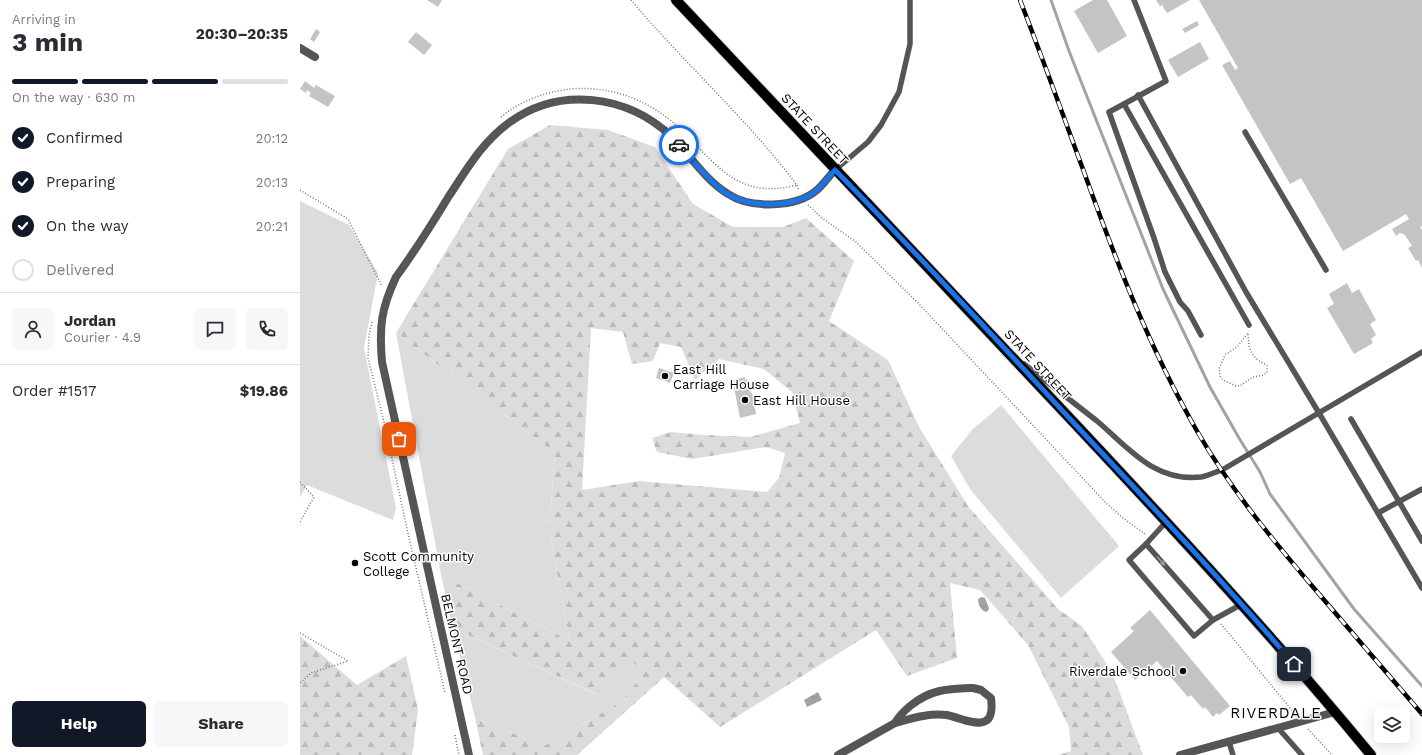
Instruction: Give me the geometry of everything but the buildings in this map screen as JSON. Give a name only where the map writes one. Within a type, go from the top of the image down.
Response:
[{"type":"main road","name":"STATE STREET","points":[[676,0],[835,170],[915,252],[1242,604],[1335,712],[1368,754]]},
{"type":"street","points":[[300,48],[315,57]]},
{"type":"street","name":"BELMONT ROAD","points":[[470,755],[382,362],[380,343],[381,319],[387,297],[396,277],[477,153],[510,121],[527,111],[558,100],[585,99],[615,104],[632,110],[654,123],[671,136],[711,180],[729,194],[748,203],[773,205],[795,201],[816,190],[835,170]]},
{"type":"street","points":[[838,755],[895,723],[921,715],[934,714],[955,717],[977,723],[984,722],[989,719],[991,711],[991,698],[981,690],[973,688],[945,689],[921,697],[900,715],[895,723]]},
{"type":"street","points":[[1180,755],[1335,712]]},
{"type":"lane","points":[[835,170],[868,142],[880,125],[899,92],[910,44],[910,0]]},
{"type":"lane","points":[[1134,0],[1166,81],[1138,95],[1110,112],[1165,272],[1180,302],[1188,311],[1201,335]]},
{"type":"lane","points":[[1138,95],[1246,292],[1422,588]]},
{"type":"lane","points":[[1124,104],[1249,325]]},
{"type":"lane","points":[[1245,132],[1326,270]]},
{"type":"lane","points":[[1004,347],[1098,422],[1131,452],[1152,468],[1186,477],[1202,476],[1222,470],[1422,352]]},
{"type":"lane","points":[[1351,419],[1422,541]]},
{"type":"lane","points":[[1378,513],[1422,489]]},
{"type":"lane","points":[[1166,522],[1129,560],[1194,636],[1215,619],[1242,604]]},
{"type":"lane","points":[[1146,544],[1215,619]]},
{"type":"lane","points":[[1278,728],[1302,755]]},
{"type":"lane","points":[[1229,742],[1233,755]]},
{"type":"path","points":[[632,0],[673,47],[775,156],[797,185],[801,198],[822,218],[856,242],[918,303],[1106,503],[1123,518],[1151,538]]},
{"type":"path","points":[[498,120],[508,111],[526,101],[553,92],[576,89],[610,91],[642,102],[658,111],[682,130],[700,150],[722,171],[733,179],[750,186],[764,188],[781,189],[797,185]]},
{"type":"path","points":[[300,190],[348,219],[382,286]]},
{"type":"path","points":[[373,319],[369,335],[368,358],[386,426],[407,529],[447,698]]},
{"type":"path","points":[[1248,334],[1238,346],[1225,355],[1219,369],[1220,376],[1223,380],[1236,386],[1240,386],[1253,377],[1264,375],[1267,372],[1267,366],[1264,362],[1257,359],[1251,352],[1248,344],[1249,325]]},
{"type":"path","points":[[300,482],[314,497],[300,522]]},
{"type":"path","points":[[1215,619],[1301,722],[1332,755]]},
{"type":"path","points":[[300,633],[348,661],[311,673],[300,683]]},
{"type":"path","points":[[455,734],[459,755]]},
{"type":"green space","points":[[550,125],[608,130],[655,147],[693,204],[733,227],[783,227],[806,218],[854,261],[829,321],[888,360],[919,427],[968,506],[1058,609],[1082,626],[1112,672],[1143,755],[1058,755],[1071,751],[1069,727],[1028,645],[980,590],[950,583],[957,658],[907,676],[876,630],[720,727],[664,677],[577,755],[483,755],[475,718],[544,746],[621,702],[645,672],[634,663],[598,695],[453,628],[441,575],[570,641],[549,530],[555,453],[396,333],[508,149]],"holes":[[[591,328],[623,332],[632,364],[653,361],[660,343],[681,347],[695,380],[719,359],[764,369],[792,392],[800,423],[751,437],[671,432],[652,438],[657,452],[692,459],[766,447],[785,453],[779,478],[767,492],[639,481],[582,490]]]},
{"type":"green space","points":[[300,201],[349,225],[378,273],[364,348],[396,508],[393,520],[307,485],[300,497]]},
{"type":"green space","points":[[396,333],[555,453],[549,530],[570,641],[441,575]]},
{"type":"green space","points":[[1001,405],[1119,546],[1061,598],[970,489],[951,456],[972,430]]},
{"type":"green space","points":[[453,628],[597,695],[634,663],[645,672],[621,702],[544,746],[475,718]]},
{"type":"green space","points":[[300,636],[357,685],[406,656],[418,710],[412,755],[300,755]]},
{"type":"water","points":[[982,597],[985,598],[989,608],[986,612],[981,609],[979,603],[978,599]]},
{"type":"water","points":[[818,692],[822,700],[807,707],[804,700]]},
{"type":"waterway","points":[[1051,0],[1069,51],[1163,289],[1210,387],[1260,472],[1270,494],[1354,609],[1422,686]]},
{"type":"railway","points":[[1020,0],[1121,271],[1164,368],[1197,431],[1224,474],[1254,516],[1422,714]]},
{"type":"way so far","points":[[399,439],[382,362],[380,343],[381,319],[387,297],[396,277],[411,257],[477,153],[496,133],[510,121],[527,111],[558,100],[585,99],[615,104],[632,110],[654,123],[671,136],[679,145]]},
{"type":"place","name":"East Hill Carriage House","points":[[665,376]]},
{"type":"place","name":"East Hill House","points":[[745,400]]},
{"type":"place","name":"Scott Community College","points":[[355,563]]},
{"type":"place","name":"Riverdale School","points":[[1183,671]]},
{"type":"district","name":"RIVERDALE","points":[[1276,713]]},
{"type":"route","points":[[679,145],[711,180],[729,194],[748,203],[773,205],[795,201],[816,190],[835,170],[915,252],[1156,511],[1242,604],[1294,664]]}]
